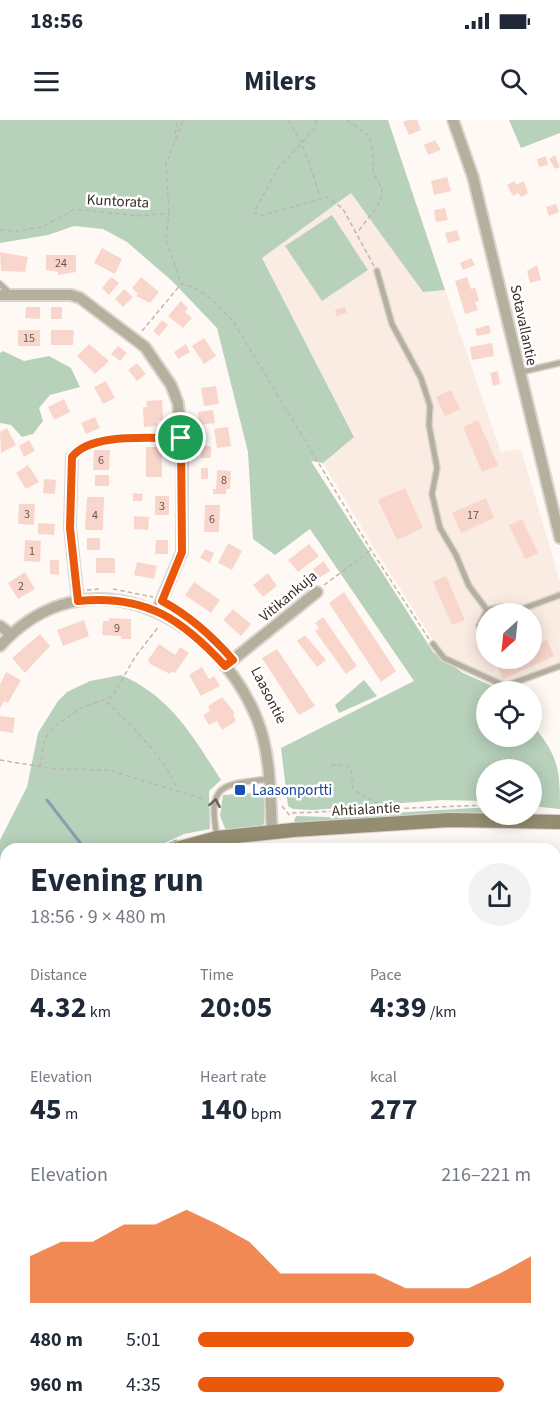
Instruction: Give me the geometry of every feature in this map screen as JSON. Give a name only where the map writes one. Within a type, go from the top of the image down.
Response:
[{"type":"street","name":"Sotavallantie","points":[[453,120],[473,177],[518,372],[560,538]]},
{"type":"street","points":[[0,295],[71,295],[80,298],[135,338],[152,356],[174,391],[179,410],[181,438],[182,552],[162,609]]},
{"type":"street","points":[[72,457],[70,528],[78,596]]},
{"type":"street","name":"Vitikankuja","points":[[225,666],[317,592]]},
{"type":"street","name":"Laasontie","points":[[0,646],[11,634],[78,596],[120,600],[162,609],[196,636],[225,666],[247,700],[259,725],[266,751],[272,831]]},
{"type":"street","points":[[0,626],[11,634]]},
{"type":"street","name":"Ahtialantie","points":[[198,843],[217,838],[272,831],[449,820],[560,822]]},
{"type":"lane","points":[[377,271],[393,324],[421,378],[430,406],[429,425],[437,468],[432,494],[440,528],[456,555],[469,586],[482,603]]},
{"type":"lane","points":[[0,284],[12,295]]},
{"type":"lane","points":[[518,372],[560,363]]},
{"type":"lane","points":[[540,603],[560,596]]},
{"type":"lane","points":[[433,644],[444,658],[505,686],[560,666]]},
{"type":"lane","points":[[217,838],[213,801],[220,789],[231,783],[269,779]]},
{"type":"path","points":[[175,136],[177,120]]},
{"type":"path","name":"Kuntorata","points":[[181,285],[166,239],[169,213],[166,164],[183,120]]},
{"type":"path","points":[[288,120],[302,143],[321,198]]},
{"type":"path","points":[[316,120],[315,128],[277,170],[254,213],[260,216],[327,197],[343,209],[377,271]]},
{"type":"path","points":[[348,120],[369,136],[373,151],[373,173],[382,188],[381,201],[357,234]]},
{"type":"path","name":"Kuntorata","points":[[0,230],[17,231],[42,227],[75,209],[141,216],[169,213]]},
{"type":"path","points":[[140,334],[181,285],[191,286],[208,297],[233,321],[371,550],[433,644]]},
{"type":"path","points":[[72,457],[83,446],[108,441],[181,438]]},
{"type":"path","name":"Vitikankuja","points":[[317,592],[371,550]]},
{"type":"path","points":[[78,596],[95,589],[132,591],[162,609],[178,610],[210,635]]},
{"type":"path","points":[[40,767],[45,738],[54,726],[81,708],[112,697],[162,609]]},
{"type":"path","points":[[105,701],[141,735],[169,770],[178,789]]},
{"type":"path","points":[[0,760],[40,767],[108,770],[178,789],[204,799]]},
{"type":"path","points":[[331,765],[347,765],[351,769],[353,790],[390,809]]},
{"type":"path","points":[[281,803],[285,810],[291,813],[293,830]]},
{"type":"path","name":"Ahtialantie","points":[[291,813],[476,806]]},
{"type":"shaded area","points":[[351,193],[423,292],[445,290],[501,452],[521,449],[560,582],[560,663],[511,681],[501,681],[468,668],[444,653],[433,640],[377,553],[323,463],[354,436],[262,258]]},
{"type":"green space","points":[[0,120],[388,120],[445,290],[423,292],[351,193],[262,258],[354,437],[323,463],[311,461],[433,652],[463,673],[481,681],[476,681],[476,747],[542,747],[542,737],[556,763],[560,809],[542,807],[542,759],[476,759],[476,801],[441,800],[313,810],[293,809],[288,806],[281,748],[414,681],[310,529],[275,555],[253,539],[248,452],[217,328],[172,281],[127,242],[103,229],[74,226],[48,235],[0,243]]},
{"type":"green space","points":[[509,120],[560,120],[560,133],[521,148]]},
{"type":"green space","points":[[332,215],[368,270],[322,301],[285,246]]},
{"type":"green space","points":[[3,351],[24,361],[49,356],[71,368],[80,387],[50,395],[39,408],[43,421],[33,434],[22,437],[11,425],[0,423],[0,353]]},
{"type":"green space","points":[[121,675],[154,694],[179,719],[221,780],[209,791],[210,829],[184,834],[165,843],[0,843],[27,787],[38,733],[58,701],[67,692],[90,681]]},
{"type":"green space","points":[[364,680],[377,696],[339,713],[335,705]]},
{"type":"green space","points":[[266,792],[264,824],[259,828],[226,831],[220,816],[223,795]]},
{"type":"green space","points":[[476,808],[476,818],[297,825],[294,821],[296,816],[327,817]]},
{"type":"building","points":[[417,120],[421,130],[409,135],[403,122]]},
{"type":"building","points":[[435,140],[441,150],[428,155],[424,145]]},
{"type":"building","points":[[555,155],[560,167],[555,169],[549,159]]},
{"type":"building","points":[[546,156],[548,165],[539,167],[537,159]]},
{"type":"building","points":[[447,177],[451,191],[434,195],[431,181]]},
{"type":"building","points":[[515,181],[516,185],[524,181],[528,193],[521,197],[518,193],[513,196],[507,185]]},
{"type":"building","points":[[556,204],[559,212],[549,216],[546,207]]},
{"type":"building","points":[[445,208],[448,220],[436,222],[434,210]]},
{"type":"building","points":[[457,230],[460,240],[448,243],[445,233]]},
{"type":"building","points":[[102,248],[122,259],[115,274],[94,263]]},
{"type":"building","points":[[0,252],[28,257],[25,272],[1,271]]},
{"type":"building","points":[[46,255],[76,255],[76,272],[58,275],[58,272],[46,270]]},
{"type":"building","points":[[471,258],[475,265],[463,270],[460,263]]},
{"type":"building","points":[[537,265],[541,280],[530,283],[527,271]]},
{"type":"building","points":[[111,277],[119,283],[109,295],[102,288]]},
{"type":"building","points":[[141,277],[159,292],[150,303],[136,296],[138,294],[132,288]]},
{"type":"building","points":[[467,277],[471,289],[475,287],[479,301],[475,302],[478,310],[465,314],[455,281]]},
{"type":"building","points":[[124,289],[133,297],[123,307],[115,299]]},
{"type":"building","points":[[181,301],[188,308],[185,312],[192,318],[183,328],[168,316]]},
{"type":"building","points":[[26,307],[40,307],[40,319],[25,318]]},
{"type":"building","points":[[51,307],[62,307],[62,319],[51,319]]},
{"type":"building","points":[[345,307],[347,313],[336,316],[335,310]]},
{"type":"building","points":[[162,320],[168,325],[159,336],[153,331]]},
{"type":"building","points":[[489,325],[491,333],[477,336],[475,329]]},
{"type":"building","points":[[18,330],[40,330],[40,346],[18,346]]},
{"type":"building","points":[[51,330],[74,330],[73,345],[51,345]]},
{"type":"building","points":[[204,338],[216,356],[204,364],[192,346]]},
{"type":"building","points":[[492,343],[494,356],[472,360],[470,347]]},
{"type":"building","points":[[89,344],[109,361],[95,374],[77,356]]},
{"type":"building","points":[[186,344],[190,352],[178,359],[174,352]]},
{"type":"building","points":[[118,346],[127,353],[120,361],[111,354]]},
{"type":"building","points":[[137,363],[146,374],[137,381],[128,370]]},
{"type":"building","points":[[498,371],[500,384],[493,386],[490,373]]},
{"type":"building","points":[[106,381],[115,398],[103,404],[94,387]]},
{"type":"building","points":[[216,386],[219,404],[204,406],[201,388]]},
{"type":"building","points":[[451,390],[460,409],[445,416],[436,397]]},
{"type":"building","points":[[64,399],[70,412],[54,420],[48,407]]},
{"type":"building","points":[[162,400],[163,420],[157,421],[157,426],[144,427],[143,407],[147,407],[146,401]]},
{"type":"building","points":[[213,410],[215,423],[199,425],[198,412]]},
{"type":"building","points":[[95,417],[100,428],[86,434],[81,423]]},
{"type":"building","points":[[478,420],[498,465],[482,472],[463,427]]},
{"type":"building","points":[[228,427],[231,446],[217,448],[214,429]]},
{"type":"building","points":[[7,428],[16,445],[1,453],[0,432]]},
{"type":"building","points":[[29,440],[35,451],[24,457],[19,446]]},
{"type":"building","points":[[201,446],[211,446],[211,458],[201,458]]},
{"type":"building","points":[[146,447],[162,447],[162,477],[146,477]]},
{"type":"building","points":[[94,450],[110,450],[109,470],[93,470]]},
{"type":"building","points":[[28,465],[39,482],[26,489],[16,473]]},
{"type":"building","points":[[201,468],[208,468],[208,479],[201,479]]},
{"type":"building","points":[[217,470],[231,471],[230,489],[226,489],[226,494],[213,494],[213,489],[216,489]]},
{"type":"building","points":[[95,475],[109,475],[109,486],[95,486]]},
{"type":"building","points":[[44,479],[56,480],[55,494],[43,493]]},
{"type":"building","points":[[405,488],[423,528],[397,540],[378,500]]},
{"type":"building","points":[[133,493],[143,494],[142,501],[133,501]]},
{"type":"building","points":[[155,496],[169,496],[169,515],[155,515]]},
{"type":"building","points":[[87,497],[104,497],[103,530],[85,530]]},
{"type":"building","points":[[486,498],[494,518],[461,533],[452,513]]},
{"type":"building","points":[[19,504],[35,504],[34,525],[18,524]]},
{"type":"building","points":[[205,505],[220,505],[219,532],[204,532]]},
{"type":"building","points":[[134,516],[149,517],[148,530],[134,529]]},
{"type":"building","points":[[522,519],[538,553],[525,559],[509,525]]},
{"type":"building","points":[[38,523],[55,524],[54,535],[38,534]]},
{"type":"building","points":[[87,538],[100,538],[100,550],[87,550]]},
{"type":"building","points":[[25,540],[41,541],[40,562],[24,561]]},
{"type":"building","points":[[156,540],[168,540],[168,554],[155,554]]},
{"type":"building","points":[[228,543],[242,551],[232,570],[218,563]]},
{"type":"building","points":[[309,544],[319,556],[298,572],[288,560]]},
{"type":"building","points":[[205,549],[214,553],[210,563],[200,558]]},
{"type":"building","points":[[96,558],[115,558],[115,573],[96,573]]},
{"type":"building","points":[[50,560],[59,560],[59,575],[50,574]]},
{"type":"building","points":[[324,561],[330,571],[319,578],[313,569]]},
{"type":"building","points":[[137,562],[157,566],[154,579],[134,575]]},
{"type":"building","points":[[25,572],[35,589],[18,599],[8,583]]},
{"type":"building","points":[[268,573],[277,586],[263,597],[253,585]]},
{"type":"building","points":[[446,576],[465,620],[452,625],[433,582]]},
{"type":"building","points":[[194,582],[220,600],[211,613],[185,595]]},
{"type":"building","points":[[344,592],[396,671],[381,682],[329,603]]},
{"type":"building","points":[[279,598],[284,605],[276,611],[271,604]]},
{"type":"building","points":[[233,609],[251,624],[241,636],[223,620]]},
{"type":"building","points":[[323,617],[357,666],[346,674],[315,631],[319,628],[315,623]]},
{"type":"building","points":[[109,618],[131,619],[131,639],[102,635],[103,621],[109,621]]},
{"type":"building","points":[[84,620],[89,636],[63,646],[57,630]]},
{"type":"building","points":[[40,634],[50,646],[25,673],[12,658]]},
{"type":"building","points":[[305,635],[326,660],[317,667],[297,641]]},
{"type":"building","points":[[547,640],[554,656],[542,661],[542,642]]},
{"type":"building","points":[[159,644],[175,655],[180,647],[189,653],[175,673],[172,671],[170,674],[150,664],[148,660]]},
{"type":"building","points":[[277,649],[315,706],[299,715],[262,658]]},
{"type":"building","points":[[202,667],[209,679],[214,676],[220,686],[201,696],[189,675]]},
{"type":"building","points":[[499,669],[525,669],[503,679]]},
{"type":"building","points":[[6,672],[21,680],[8,703],[4,701],[0,709],[0,684]]},
{"type":"building","points":[[222,697],[235,713],[233,714],[236,721],[222,730],[217,721],[209,725],[203,715],[210,711],[208,706]]},
{"type":"building","points":[[0,716],[15,718],[13,733],[0,731]]},
{"type":"waterway","points":[[47,800],[80,843]]},
{"type":"waterway","points":[[172,843],[176,841]]},
{"type":"place","name":"Laasonportti","points":[[240,790]]},
{"type":"route","points":[[181,438],[182,552],[162,601],[183,613],[217,642],[233,660],[225,666],[196,636],[158,611],[120,600],[78,601],[70,528],[72,457],[83,446],[108,441],[181,438]]}]
